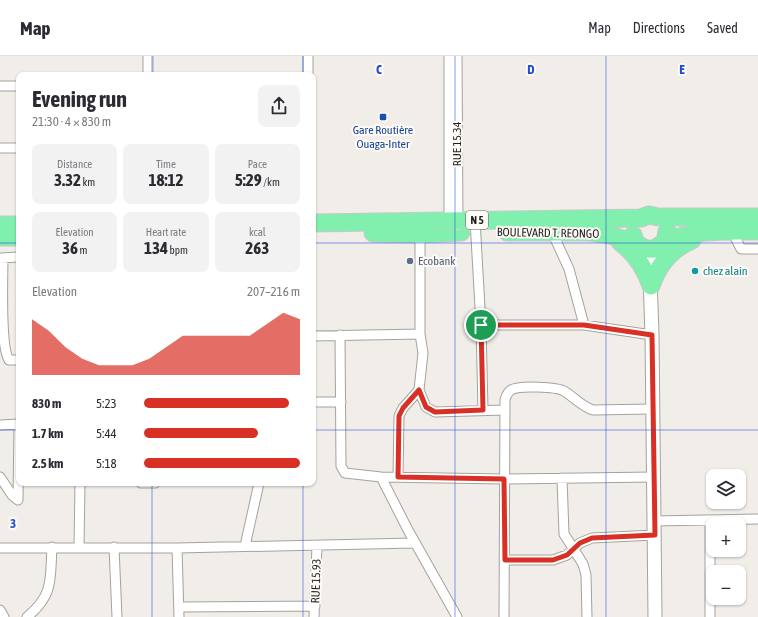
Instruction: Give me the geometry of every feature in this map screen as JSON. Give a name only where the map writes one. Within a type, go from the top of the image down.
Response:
[{"type":"highway","name":"N 5","points":[[316,223],[453,227],[641,218],[649,215],[658,217],[758,217]]},
{"type":"highway","points":[[658,217],[667,228],[661,245]]},
{"type":"highway","points":[[639,246],[633,237],[633,228],[641,218]]},
{"type":"highway","points":[[0,225],[16,225]]},
{"type":"highway","name":"BOULEVARD T. REONGO","points":[[475,226],[552,232],[590,232],[610,235],[639,246]]},
{"type":"highway","name":"N 5","points":[[316,231],[420,234],[453,227]]},
{"type":"highway","points":[[650,282],[658,269],[675,249],[697,238],[726,231]]},
{"type":"highway","name":"N 5","points":[[639,246],[649,250],[680,236],[697,232],[758,231]]},
{"type":"highway","points":[[610,235],[637,258],[650,282]]},
{"type":"highway","points":[[0,237],[16,237]]},
{"type":"street","points":[[148,56],[148,72]]},
{"type":"street","points":[[308,56],[308,72]]},
{"type":"street","points":[[449,56],[453,227]]},
{"type":"street","name":"RUE 15.34","points":[[453,227],[457,56]]},
{"type":"street","points":[[0,86],[16,86]]},
{"type":"street","points":[[0,148],[16,148]]},
{"type":"street","points":[[475,226],[481,325],[483,410]]},
{"type":"street","points":[[726,231],[741,249],[758,249]]},
{"type":"street","points":[[552,232],[569,269],[584,325]]},
{"type":"street","points":[[420,234],[420,334],[423,354],[419,390],[426,407],[435,412],[505,410]]},
{"type":"street","points":[[650,282],[653,259],[661,245]]},
{"type":"street","points":[[639,246],[646,258],[650,282],[655,535],[655,617]]},
{"type":"street","points":[[16,257],[1,258],[2,326],[4,350],[9,360],[16,360]]},
{"type":"street","points":[[481,325],[584,325],[652,335]]},
{"type":"street","points":[[316,336],[420,334]]},
{"type":"street","points":[[340,335],[342,469],[349,474],[398,477],[504,479],[653,477]]},
{"type":"street","points":[[504,617],[504,479],[506,395],[512,389],[524,388],[560,390],[587,409],[598,411],[652,409]]},
{"type":"street","points":[[398,477],[399,416],[403,408],[419,390]]},
{"type":"street","points":[[316,402],[340,402]]},
{"type":"street","points":[[0,425],[16,424]]},
{"type":"street","points":[[381,476],[415,543],[457,617]]},
{"type":"street","points":[[0,477],[12,495],[18,500],[18,486]]},
{"type":"street","points":[[562,478],[564,534],[582,564],[586,574],[587,617]]},
{"type":"street","points":[[79,548],[80,486]]},
{"type":"street","points":[[245,546],[259,486]]},
{"type":"street","points":[[746,519],[758,519]]},
{"type":"street","points":[[654,521],[706,520]]},
{"type":"street","points":[[505,560],[553,560],[567,555],[580,543],[592,538],[655,535]]},
{"type":"street","points":[[0,548],[177,548],[415,543]]},
{"type":"street","name":"RUE 15.93","points":[[314,617],[317,546]]},
{"type":"street","points":[[27,617],[36,609],[47,594],[50,586],[52,547]]},
{"type":"street","points":[[114,548],[117,617]]},
{"type":"street","points":[[177,548],[179,617]]},
{"type":"street","points":[[710,557],[710,617]]},
{"type":"street","points":[[179,607],[315,606]]},
{"type":"street","points":[[0,610],[4,617]]},
{"type":"place","name":"Gare Routière Ouaga-Inter","points":[[383,117]]},
{"type":"place","name":"Ecobank","points":[[410,261]]},
{"type":"place","name":"chez alain","points":[[695,271]]},
{"type":"route","points":[[481,325],[584,325],[652,335],[655,535],[592,538],[580,543],[567,555],[553,560],[505,560],[504,479],[398,477],[399,416],[403,408],[419,390],[423,403],[430,410],[435,412],[483,410],[481,325]]}]
